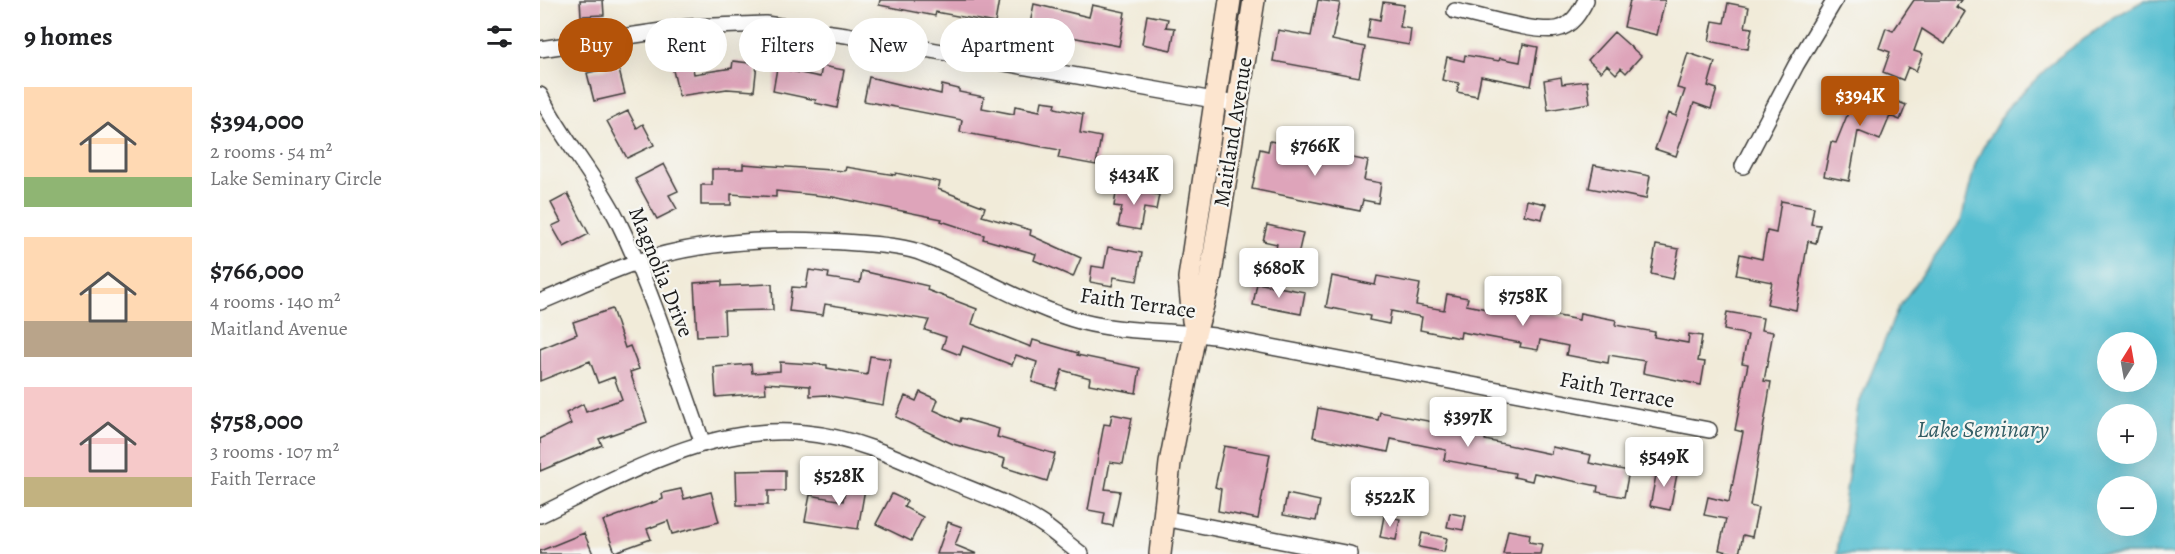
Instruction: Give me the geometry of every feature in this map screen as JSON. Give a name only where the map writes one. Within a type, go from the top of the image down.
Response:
[{"type":"main road","name":"Maitland Avenue","points":[[1195,333],[1190,278],[1230,0]]},
{"type":"main road","name":"Maitland Avenue","points":[[1160,554],[1170,463],[1195,333],[1210,280],[1254,0]]},
{"type":"street","points":[[1455,11],[1558,29],[1579,14],[1586,0]]},
{"type":"street","points":[[1743,166],[1796,65],[1835,0]]},
{"type":"street","points":[[540,49],[689,27],[765,24],[846,35],[1237,104]]},
{"type":"street","name":"Magnolia Drive","points":[[540,95],[572,149],[603,193],[637,262],[703,444]]},
{"type":"street","name":"Faith Terrace","points":[[540,302],[637,262],[708,247],[764,240],[813,239],[879,245],[922,253],[1031,302],[1084,322],[1145,332],[1195,333],[1709,430]]},
{"type":"street","points":[[540,515],[645,465],[703,444],[774,432],[805,433],[850,442],[883,452],[1011,507],[1044,525],[1081,554]]},
{"type":"street","points":[[1163,518],[1350,554]]},
{"type":"water","name":"Lake Seminary","points":[[2145,0],[2175,0],[2175,554],[1837,554],[1858,406],[1898,308],[1961,221],[1975,165],[2006,109],[2055,60],[2116,16]]},
{"type":"building","points":[[580,0],[603,0],[604,15],[581,16]]},
{"type":"building","points":[[880,0],[999,0],[996,18],[968,18],[936,12],[935,16],[879,5]]},
{"type":"building","points":[[1318,0],[1340,3],[1332,40],[1365,47],[1359,77],[1273,61],[1278,30],[1311,36]]},
{"type":"building","points":[[1630,0],[1665,0],[1657,35],[1624,27]]},
{"type":"building","points":[[1914,0],[1961,0],[1956,7],[1965,12],[1945,44],[1922,29],[1914,51],[1923,54],[1916,71],[1908,67],[1903,80],[1883,72],[1890,52],[1879,48],[1886,28],[1893,31]]},
{"type":"building","points":[[1383,2],[1404,5],[1400,27],[1411,29],[1409,45],[1367,38],[1370,18],[1380,20]]},
{"type":"building","points":[[1728,3],[1749,7],[1745,27],[1752,28],[1748,49],[1709,41],[1713,21],[1724,23]]},
{"type":"building","points":[[1034,4],[1089,17],[1092,5],[1125,12],[1119,46],[1075,38],[1075,18],[1031,18]]},
{"type":"building","points":[[1147,15],[1168,19],[1166,27],[1175,28],[1171,50],[1142,44]]},
{"type":"building","points":[[1614,32],[1641,56],[1626,73],[1621,68],[1616,74],[1607,65],[1601,72],[1588,60]]},
{"type":"building","points":[[1523,44],[1538,47],[1531,86],[1481,76],[1477,96],[1457,92],[1459,83],[1442,80],[1447,57],[1464,61],[1465,55],[1520,62]]},
{"type":"building","points":[[1688,53],[1715,62],[1708,86],[1717,89],[1711,109],[1694,103],[1676,156],[1655,149],[1668,113],[1676,116],[1685,90],[1677,88]]},
{"type":"building","points":[[733,61],[739,62],[739,72],[756,72],[754,91],[727,89],[679,96],[673,72],[694,72],[694,74],[727,72],[727,69],[732,68]]},
{"type":"building","points":[[836,69],[844,70],[837,108],[815,103],[816,100],[773,91],[776,72],[796,72],[820,77],[821,72],[836,72]]},
{"type":"building","points":[[620,72],[625,94],[594,101],[587,73]]},
{"type":"building","points":[[869,77],[941,94],[942,85],[959,89],[959,92],[984,97],[982,108],[1014,114],[1015,106],[1040,111],[1042,101],[1056,103],[1055,108],[1083,114],[1080,133],[1101,137],[1096,165],[1058,158],[1060,150],[960,132],[962,120],[864,101]]},
{"type":"building","points":[[1561,77],[1562,84],[1587,81],[1590,103],[1548,110],[1544,80]]},
{"type":"building","points":[[1849,83],[1906,105],[1900,120],[1890,116],[1880,140],[1858,131],[1849,181],[1824,176],[1831,142],[1836,143],[1852,103],[1843,100]]},
{"type":"building","points":[[628,111],[637,128],[643,124],[654,145],[627,158],[607,121]]},
{"type":"building","points":[[1270,141],[1368,161],[1364,180],[1381,183],[1378,203],[1363,200],[1360,211],[1252,189],[1260,149],[1268,151]]},
{"type":"building","points":[[664,164],[678,191],[669,195],[677,209],[657,219],[635,179]]},
{"type":"building","points":[[743,164],[845,171],[846,167],[895,175],[896,173],[940,182],[938,189],[985,207],[982,216],[1031,230],[1030,235],[1081,258],[1073,277],[1034,260],[1036,254],[983,239],[984,235],[941,221],[942,219],[833,197],[776,191],[776,197],[731,194],[731,205],[701,205],[701,185],[712,185],[712,169],[743,169]]},
{"type":"building","points":[[1594,165],[1650,176],[1646,199],[1589,188]]},
{"type":"building","points":[[1117,187],[1159,195],[1156,210],[1144,208],[1140,230],[1118,226],[1122,207],[1114,206]]},
{"type":"building","points":[[568,194],[589,234],[564,247],[552,226],[561,222],[551,203]]},
{"type":"building","points":[[1527,200],[1546,204],[1542,219],[1524,215]]},
{"type":"building","points":[[1781,201],[1814,207],[1811,224],[1820,225],[1816,243],[1808,241],[1796,310],[1767,304],[1772,282],[1736,275],[1740,254],[1762,259],[1767,231],[1776,233]]},
{"type":"building","points":[[1267,225],[1303,233],[1295,268],[1273,262],[1277,244],[1263,241]]},
{"type":"building","points":[[1656,245],[1679,249],[1673,279],[1651,274]]},
{"type":"building","points":[[1108,247],[1142,253],[1137,281],[1114,277],[1112,286],[1090,282],[1092,266],[1104,268]]},
{"type":"building","points":[[809,270],[829,273],[828,278],[860,283],[862,271],[928,286],[927,290],[977,309],[972,324],[1031,347],[1033,340],[1078,353],[1077,355],[1140,368],[1136,393],[1089,384],[1090,378],[1062,370],[1056,389],[1032,382],[1037,362],[1016,355],[1012,365],[963,346],[960,355],[942,348],[946,337],[925,330],[929,320],[825,304],[823,315],[789,311],[792,287],[806,288]]},
{"type":"building","points":[[1332,276],[1375,285],[1377,276],[1420,284],[1416,305],[1444,310],[1447,294],[1468,298],[1466,305],[1492,310],[1494,299],[1518,303],[1517,308],[1579,320],[1580,313],[1616,320],[1615,325],[1655,332],[1654,337],[1688,343],[1689,334],[1702,336],[1698,361],[1705,362],[1701,385],[1643,373],[1645,361],[1609,355],[1608,363],[1566,355],[1568,346],[1540,340],[1538,350],[1520,347],[1521,343],[1461,332],[1460,338],[1420,330],[1422,317],[1391,311],[1389,324],[1369,320],[1370,316],[1326,307]]},
{"type":"building","points":[[722,281],[722,286],[772,284],[773,310],[724,311],[725,335],[697,336],[694,283]]},
{"type":"building","points":[[1257,283],[1305,292],[1301,314],[1253,305]]},
{"type":"building","points":[[612,309],[625,348],[630,346],[639,369],[630,372],[647,422],[599,439],[602,445],[540,471],[540,439],[571,424],[566,413],[583,404],[586,412],[622,399],[614,377],[598,383],[590,361],[540,381],[540,349],[577,334],[573,322]]},
{"type":"building","points":[[1727,312],[1763,318],[1761,330],[1773,332],[1764,381],[1771,382],[1750,506],[1758,508],[1752,537],[1743,535],[1739,554],[1719,550],[1726,519],[1704,515],[1708,497],[1729,502],[1743,432],[1735,430],[1748,364],[1742,363],[1748,335],[1724,330]]},
{"type":"building","points":[[870,356],[890,359],[883,405],[825,395],[810,396],[810,386],[765,383],[766,393],[716,397],[714,367],[751,364],[752,373],[780,371],[780,362],[827,365],[827,368],[867,375]]},
{"type":"building","points":[[920,392],[938,400],[934,410],[960,422],[961,418],[999,429],[997,437],[1055,454],[1047,481],[1003,467],[1005,459],[953,444],[896,417],[905,396],[916,401]]},
{"type":"building","points":[[1318,408],[1378,420],[1380,412],[1487,432],[1485,440],[1551,454],[1552,447],[1591,455],[1589,463],[1629,471],[1624,497],[1597,492],[1598,486],[1534,473],[1532,481],[1514,477],[1515,473],[1444,460],[1446,450],[1391,439],[1388,452],[1313,437]]},
{"type":"building","points":[[1112,414],[1132,418],[1123,464],[1110,462],[1105,489],[1120,491],[1113,526],[1103,524],[1105,513],[1088,510],[1104,424],[1110,425]]},
{"type":"building","points":[[1224,446],[1270,454],[1258,519],[1218,511],[1221,489],[1215,487]]},
{"type":"building","points":[[1658,465],[1678,469],[1670,510],[1650,506]]},
{"type":"building","points":[[785,470],[785,491],[768,491],[768,505],[737,505],[736,471]]},
{"type":"building","points":[[847,479],[866,483],[858,529],[805,521],[810,495],[843,501]]},
{"type":"building","points":[[681,489],[684,499],[711,492],[719,522],[672,534],[668,521],[647,529],[651,539],[615,552],[603,521],[663,499],[662,493]]},
{"type":"building","points":[[892,494],[907,501],[904,507],[923,517],[911,541],[876,524]]},
{"type":"building","points":[[1287,494],[1320,501],[1316,521],[1283,515]]},
{"type":"building","points":[[1450,513],[1466,516],[1463,530],[1447,527]]},
{"type":"building","points":[[1384,516],[1400,519],[1396,540],[1380,537]]},
{"type":"building","points":[[948,522],[962,527],[955,545],[977,554],[937,554]]},
{"type":"building","points":[[1508,530],[1530,534],[1529,542],[1542,544],[1540,554],[1503,554]]},
{"type":"building","points":[[584,533],[593,554],[540,554],[540,551]]},
{"type":"building","points":[[1422,533],[1447,538],[1444,552],[1419,547]]}]
